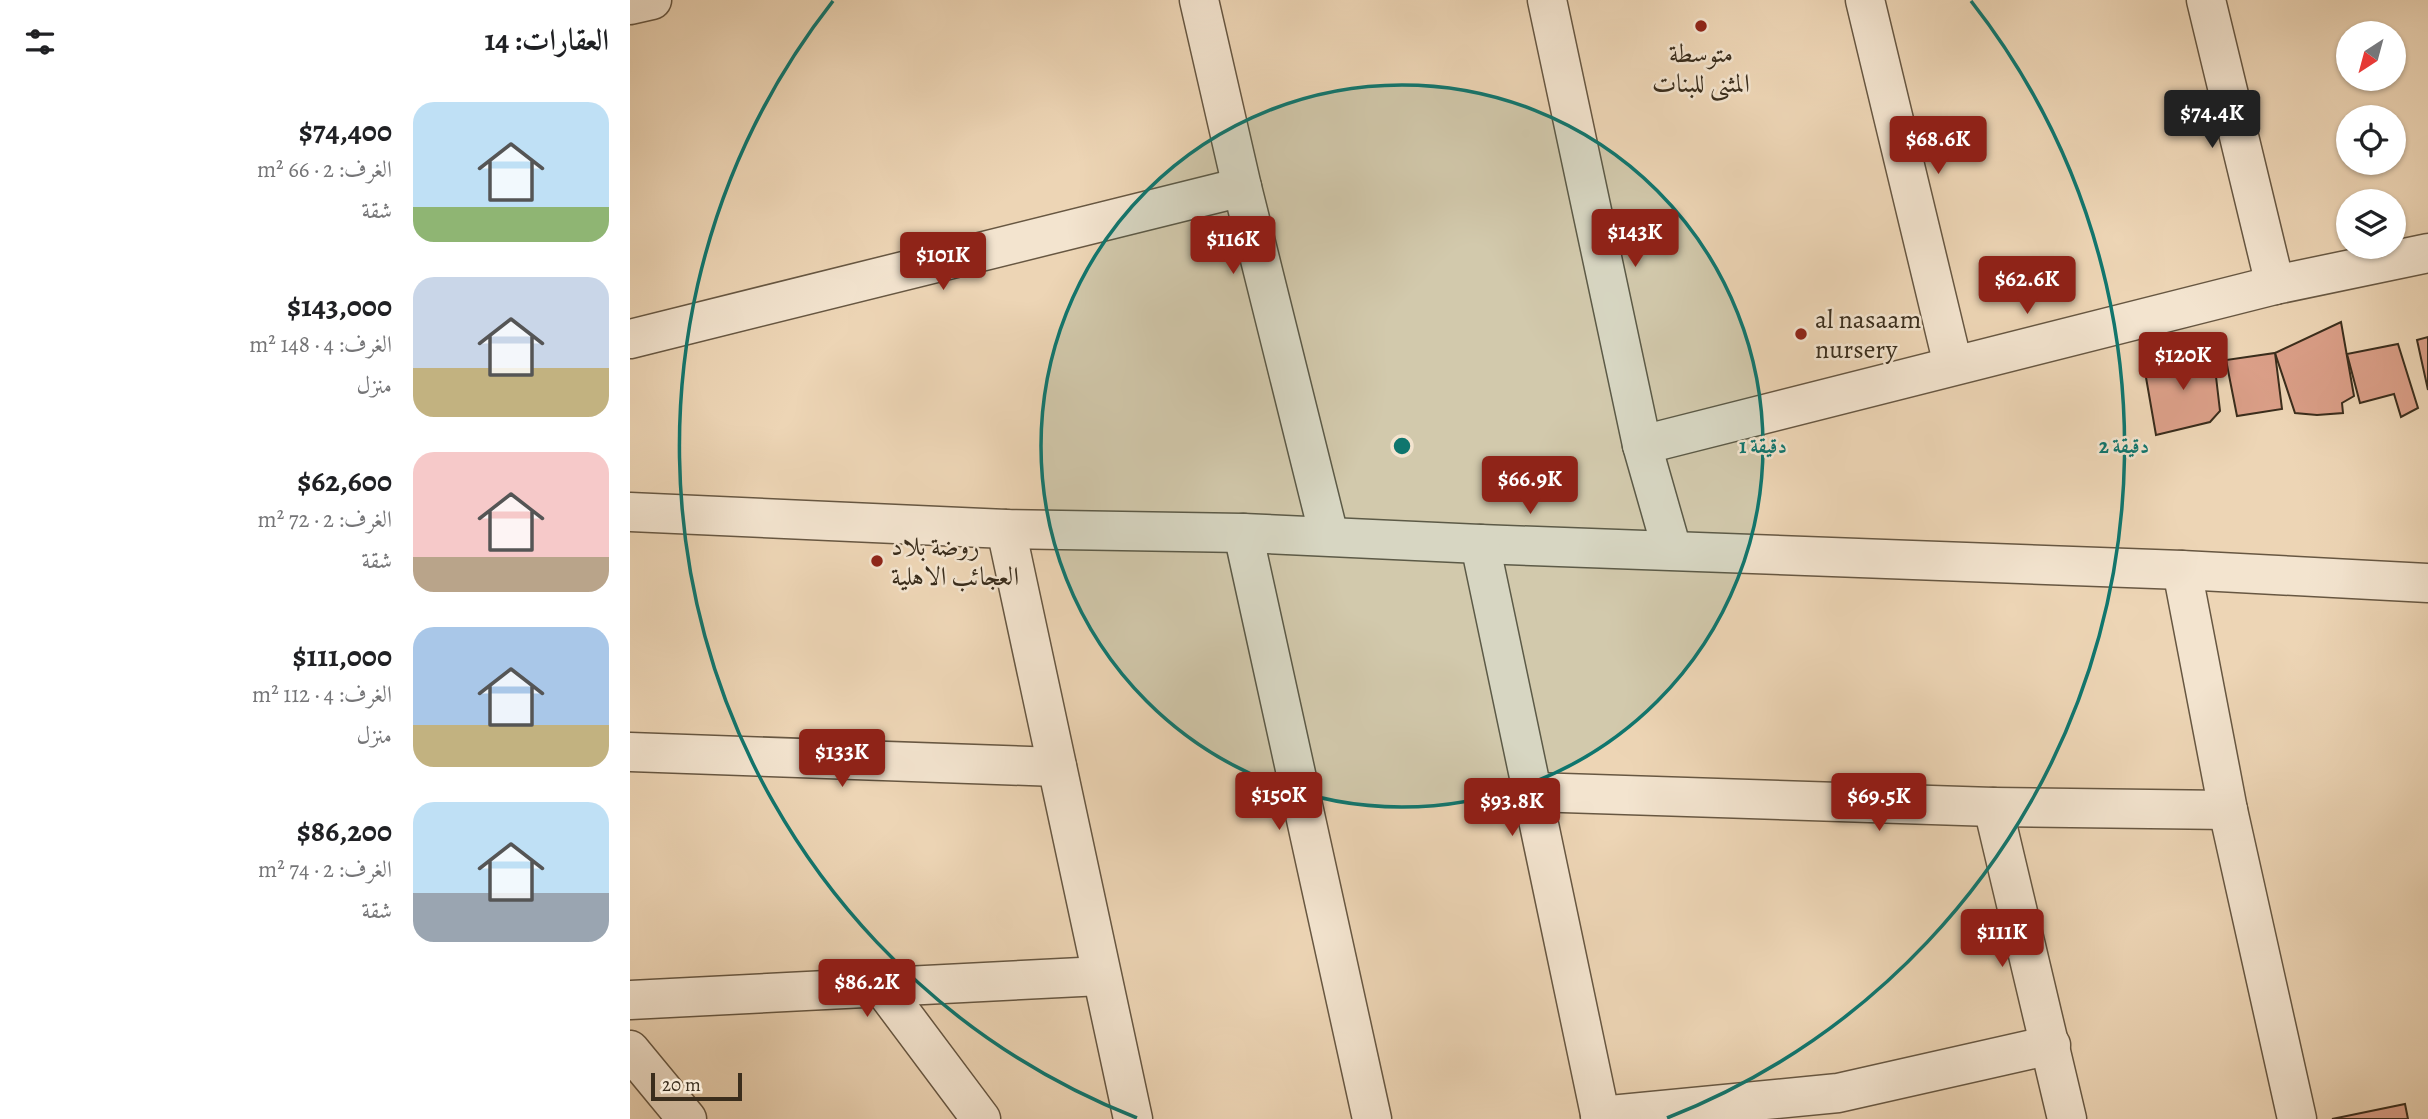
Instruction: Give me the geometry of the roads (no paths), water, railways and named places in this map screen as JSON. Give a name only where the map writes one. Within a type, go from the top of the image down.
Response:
[{"type":"street","points":[[630,5],[652,0]]},
{"type":"street","points":[[1199,0],[1242,187],[1329,536]]},
{"type":"street","points":[[1547,0],[1642,445],[1672,550]]},
{"type":"street","points":[[1866,0],[1953,365]]},
{"type":"street","points":[[2206,0],[2276,285]]},
{"type":"street","points":[[630,338],[1242,187]]},
{"type":"street","points":[[1642,445],[2276,285],[2428,253]]},
{"type":"street","points":[[630,512],[1006,529],[1329,536],[2182,570],[2428,583]]},
{"type":"street","points":[[1006,529],[1133,1119]]},
{"type":"street","points":[[1243,533],[1372,1119]]},
{"type":"street","points":[[1480,544],[1601,1117],[1841,1106],[2051,1045]]},
{"type":"street","points":[[2182,570],[2228,810],[2297,1119]]},
{"type":"street","points":[[630,752],[1057,767]]},
{"type":"street","points":[[1532,792],[1993,807],[2228,810]]},
{"type":"street","points":[[1993,807],[2067,1119]]},
{"type":"street","points":[[630,1000],[1101,976]]},
{"type":"street","points":[[883,988],[981,1119]]},
{"type":"street","points":[[630,1050],[687,1119]]},
{"type":"place","name":"متوسطة المثنى للبنات","points":[[1701,26]]},
{"type":"place","name":"al nasaam nursery","points":[[1801,334]]},
{"type":"place","name":"روضة بلاد العجائب الاهلية","points":[[877,561]]}]
